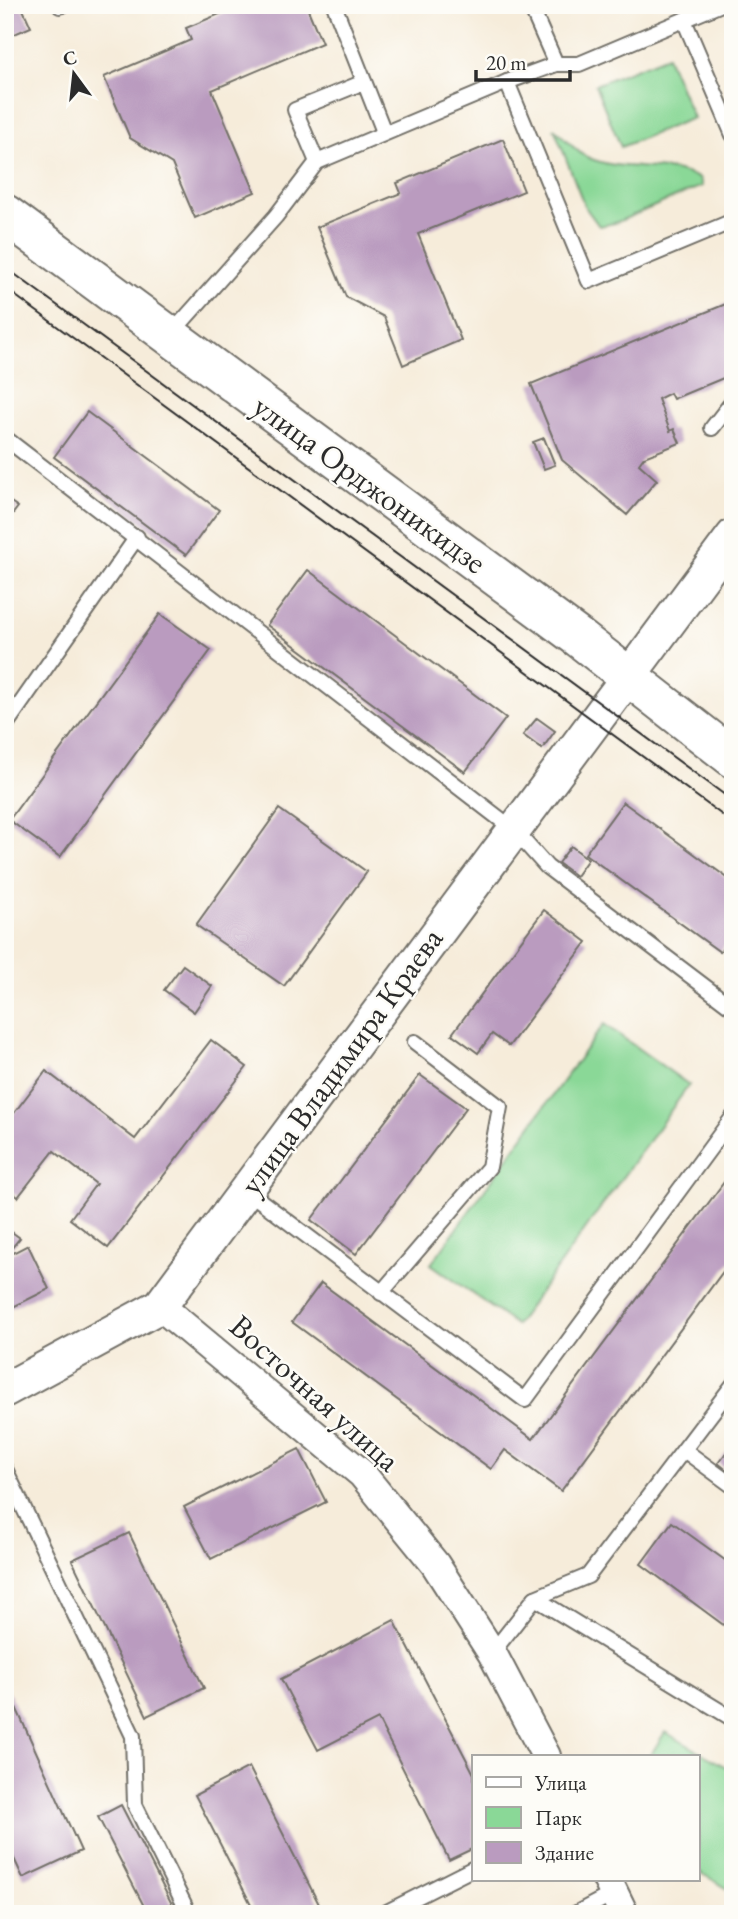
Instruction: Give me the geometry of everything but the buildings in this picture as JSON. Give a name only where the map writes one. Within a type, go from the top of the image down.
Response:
[{"type":"main road","name":"улица Орджоникидзе","points":[[5,214],[627,675],[733,758]]},
{"type":"street","name":"улица Владимира Краева","points":[[5,1390],[160,1306],[733,536]]},
{"type":"street","name":"Восточная улица","points":[[160,1306],[362,1474],[435,1564],[492,1653],[544,1755]]},
{"type":"lane","points":[[334,5],[384,132]]},
{"type":"lane","points":[[530,5],[556,64]]},
{"type":"lane","points":[[169,336],[276,216],[317,162],[507,82],[556,64],[579,64],[719,5]]},
{"type":"lane","points":[[684,20],[733,135]]},
{"type":"lane","points":[[317,162],[295,110],[364,82]]},
{"type":"lane","points":[[507,82],[589,281],[733,221]]},
{"type":"lane","points":[[712,428],[733,401]]},
{"type":"lane","points":[[5,438],[513,829],[547,867],[733,1008]]},
{"type":"lane","points":[[5,726],[136,537]]},
{"type":"lane","points":[[381,1293],[489,1167],[500,1107],[415,1042]]},
{"type":"lane","points":[[246,1190],[525,1401],[733,1117]]},
{"type":"lane","points":[[492,1653],[535,1598],[588,1576],[733,1385]]},
{"type":"lane","points":[[684,1450],[733,1486]]},
{"type":"lane","points":[[5,1469],[133,1736],[135,1805],[189,1914]]},
{"type":"lane","points":[[535,1598],[733,1719]]},
{"type":"lane","points":[[383,1914],[472,1869]]},
{"type":"lane","points":[[575,1914],[615,1895]]},
{"type":"green space","points":[[667,56],[693,118],[621,147],[595,85]]},
{"type":"green space","points":[[554,128],[587,157],[615,165],[686,173],[700,179],[702,186],[615,223],[599,226],[585,207]]},
{"type":"green space","points":[[604,1024],[689,1085],[516,1325],[431,1264]]},
{"type":"green space","points":[[665,1732],[733,1771],[733,1892],[700,1872],[700,1755],[651,1755]]},
{"type":"tram line","points":[[5,267],[733,801]]},
{"type":"tram line","points":[[5,288],[733,823]]}]
